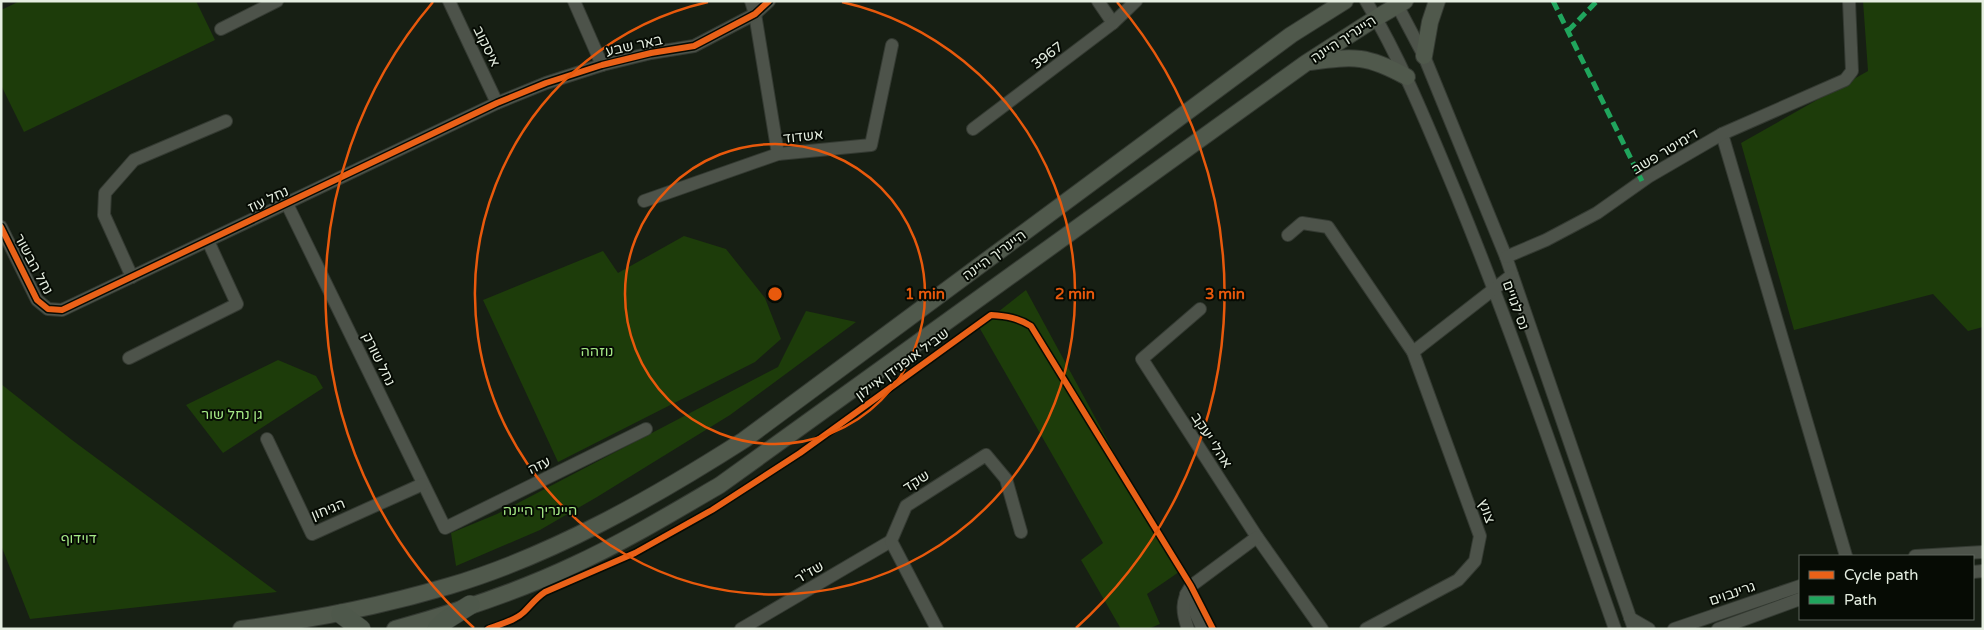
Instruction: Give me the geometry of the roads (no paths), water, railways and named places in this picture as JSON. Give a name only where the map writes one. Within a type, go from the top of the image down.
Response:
[{"type":"highway","points":[[437,629],[446,620],[470,605]]},
{"type":"highway","points":[[341,614],[361,629]]},
{"type":"main road","name":"היינריך היינה","points":[[241,629],[341,614],[449,586],[503,567],[568,538],[681,480],[744,440],[1291,36],[1345,1]]},
{"type":"main road","points":[[1424,56],[1430,22],[1437,1]]},
{"type":"main road","name":"היינריך היינה","points":[[395,629],[517,590],[573,566],[646,529],[720,485],[1306,63],[1399,3]]},
{"type":"main road","points":[[1306,63],[1344,57],[1361,58],[1380,62],[1407,77]]},
{"type":"street","points":[[221,28],[277,1]]},
{"type":"street","name":"איסקוב","points":[[449,1],[497,103]]},
{"type":"street","points":[[574,1],[602,65]]},
{"type":"street","points":[[750,1],[755,14],[778,154]]},
{"type":"street","name":"באר שבע","points":[[497,103],[546,83],[602,65],[651,53],[694,46],[755,14],[769,1]]},
{"type":"street","points":[[1098,1],[1113,23]]},
{"type":"street","name":"3967","points":[[972,129],[1113,23],[1136,1]]},
{"type":"street","name":"נס לגויים","points":[[1366,1],[1407,77],[1494,288],[1614,628]]},
{"type":"street","name":"דימיטר פשב","points":[[1506,257],[1546,240],[1597,213],[1648,177],[1722,134],[1845,80],[1852,71],[1849,1]]},
{"type":"street","name":"נס לגויים","points":[[1399,3],[1424,56],[1506,257],[1632,623]]},
{"type":"street","name":"אשדוד","points":[[644,201],[778,154],[871,145],[892,45]]},
{"type":"street","name":"נחל עוז","points":[[48,309],[62,310],[132,278],[497,103]]},
{"type":"street","points":[[132,278],[104,215],[106,193],[134,160],[226,122]]},
{"type":"street","points":[[1722,134],[1846,555]]},
{"type":"street","name":"נחל שורק","points":[[287,204],[445,528]]},
{"type":"street","name":"צונץ","points":[[1288,235],[1302,223],[1328,227],[1413,352],[1480,536],[1475,561],[1458,580],[1366,629]]},
{"type":"street","name":"נחל הבשור","points":[[1,227],[37,300],[48,309]]},
{"type":"street","points":[[129,358],[237,304],[208,241]]},
{"type":"street","points":[[1413,352],[1512,275]]},
{"type":"street","name":"אהלי יעקב","points":[[1200,309],[1142,358],[1257,537]]},
{"type":"street","name":"עזה","points":[[445,528],[646,429]]},
{"type":"street","name":"הגיחון","points":[[267,439],[312,534],[423,484]]},
{"type":"street","name":"שקד","points":[[891,541],[906,506],[986,455],[1006,479],[1021,532]]},
{"type":"street","points":[[1188,629],[1183,613],[1186,594],[1191,586],[1257,537],[1322,629]]},
{"type":"street","points":[[891,541],[937,629]]},
{"type":"street","name":"שז\"ר","points":[[742,629],[891,541]]},
{"type":"street","points":[[1932,555],[1983,552]]},
{"type":"street","name":"גרינבוים","points":[[1674,629],[1799,586]]},
{"type":"street","points":[[1186,594],[1203,629]]},
{"type":"street","name":"גרינבוים","points":[[1718,629],[1799,599]]},
{"type":"street","points":[[1632,623],[1649,629]]},
{"type":"park label","name":"נוזהה","points":[[597,351]]},
{"type":"park label","name":"גן נחל שור","points":[[232,414]]},
{"type":"park label","name":"דוידוף","points":[[79,538]]}]
